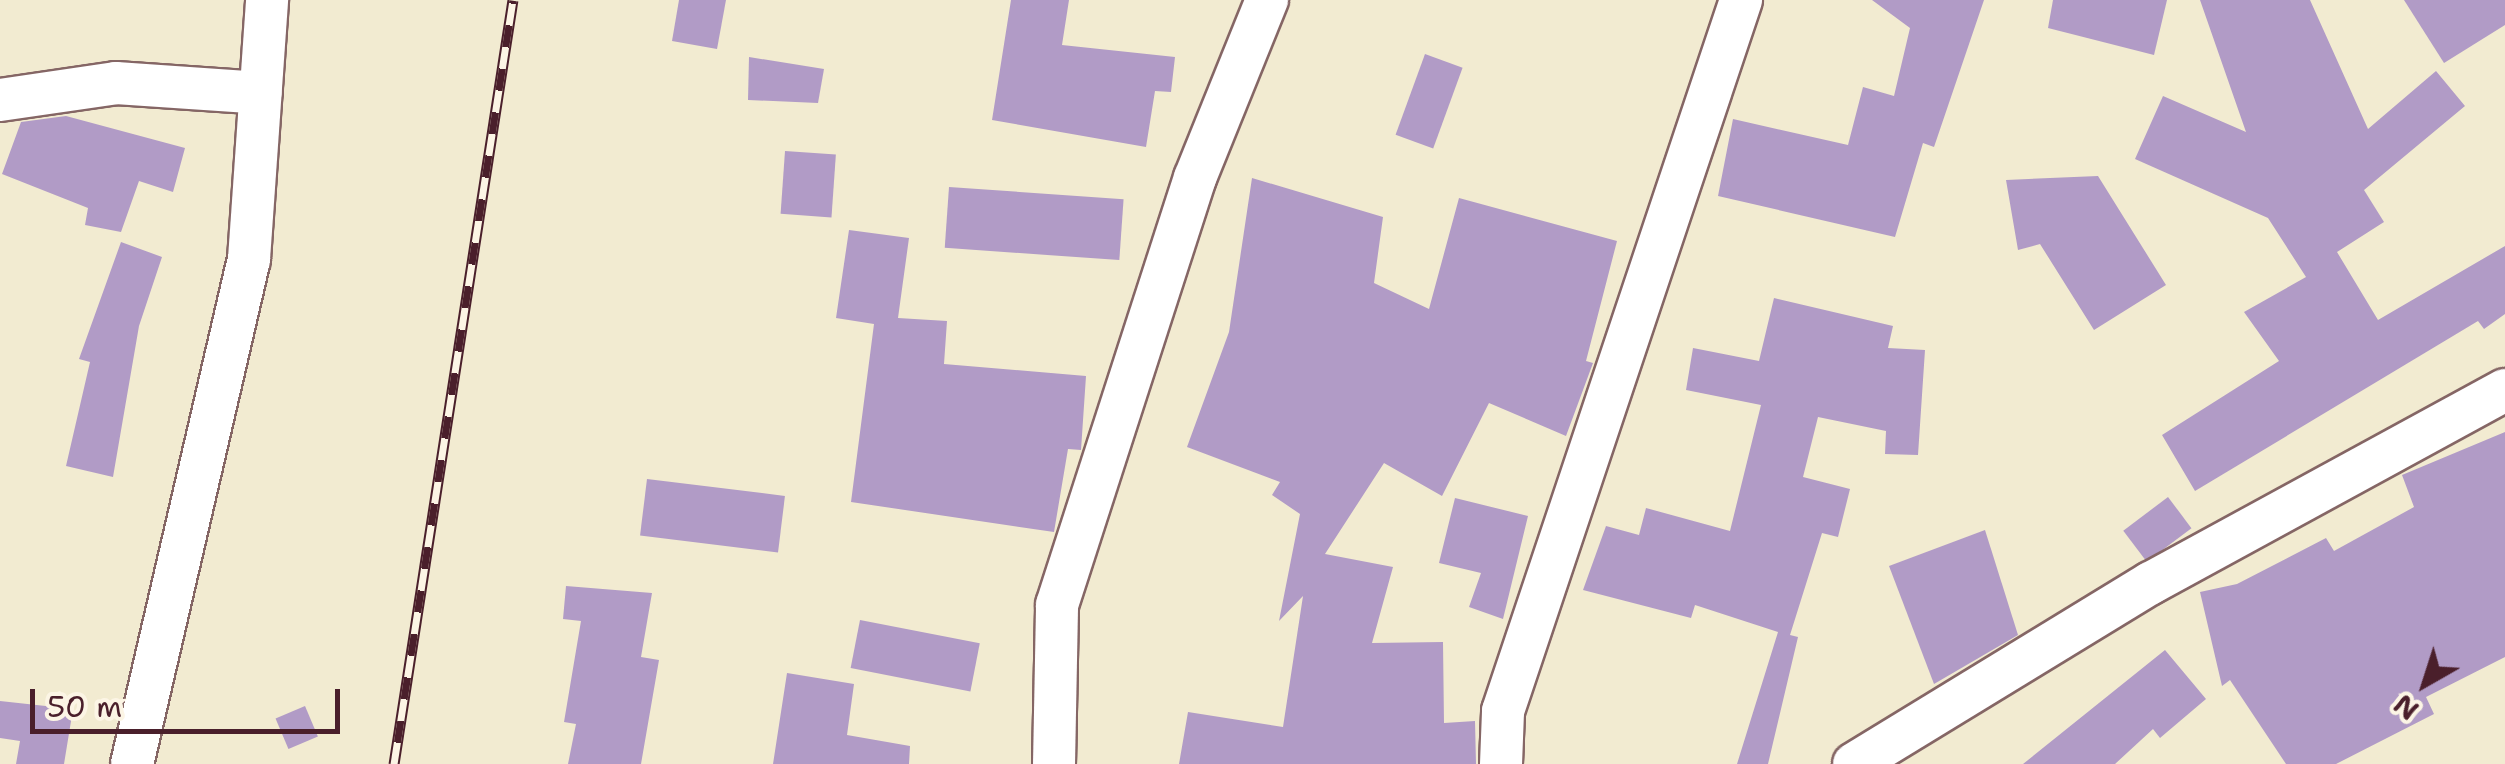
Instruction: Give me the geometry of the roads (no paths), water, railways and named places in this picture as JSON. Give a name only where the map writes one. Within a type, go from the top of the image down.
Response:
[{"type":"street","points":[[132,764],[249,259],[268,0]]},
{"type":"street","points":[[1054,764],[1057,605],[1196,178],[1267,0]]},
{"type":"street","points":[[1501,764],[1508,697],[1741,0]]},
{"type":"street","points":[[0,100],[116,83],[262,93]]},
{"type":"street","points":[[1854,764],[2151,584],[2505,390]]},
{"type":"railway","points":[[394,764],[513,0]]}]
